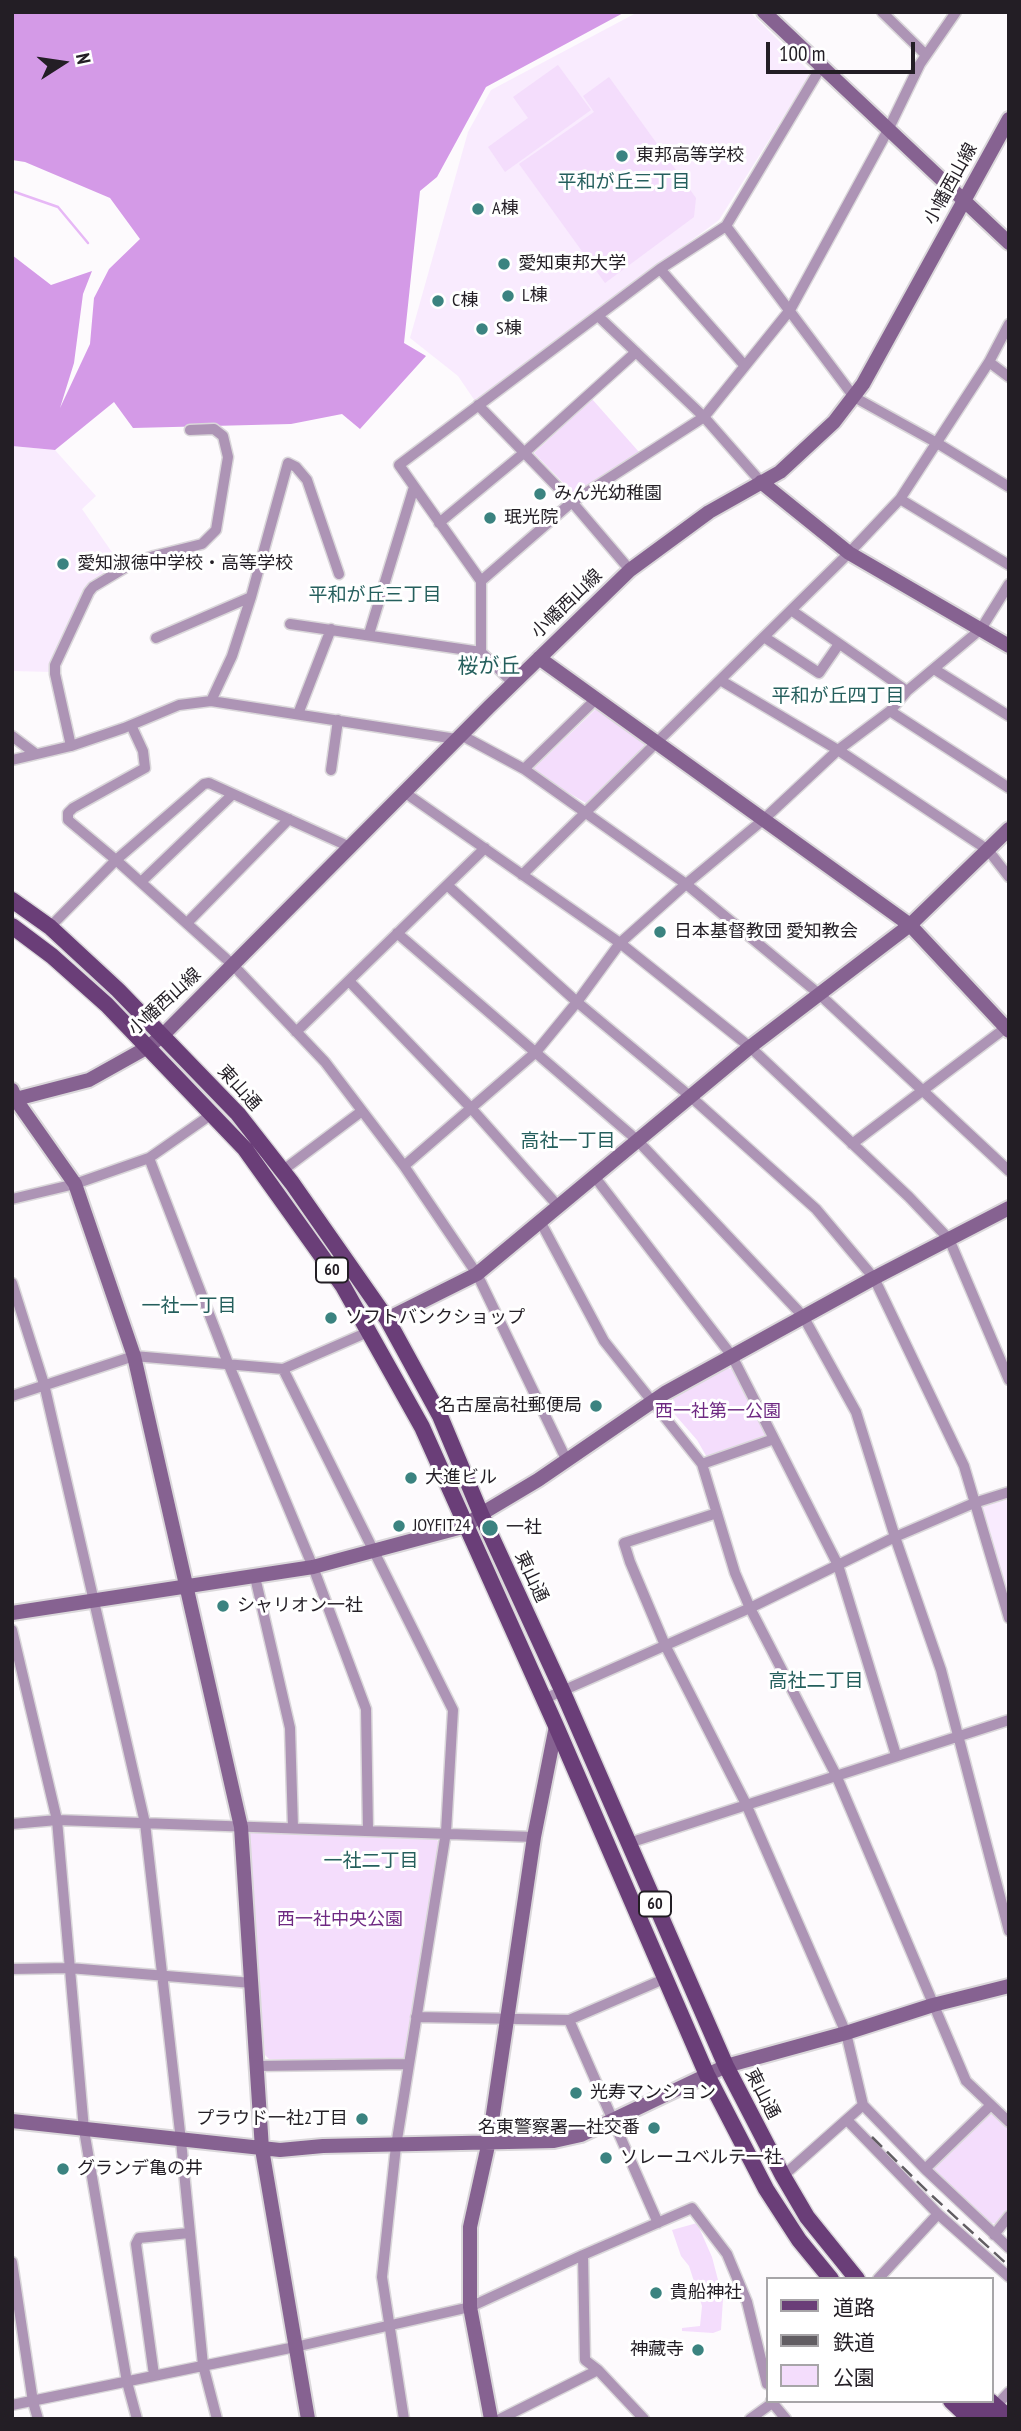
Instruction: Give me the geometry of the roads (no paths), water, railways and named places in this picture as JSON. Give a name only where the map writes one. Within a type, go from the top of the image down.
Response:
[{"type":"main road","name":"東山通","points":[[12,900],[50,927],[163,1035],[238,1114],[387,1319],[440,1416],[726,2066],[807,2217],[855,2277]]},
{"type":"main road","name":"東山通","points":[[12,926],[61,964],[107,1005],[212,1114],[244,1149],[343,1286],[422,1427],[556,1726],[707,2075],[766,2189],[799,2241],[829,2277]]},
{"type":"main road","points":[[943,2403],[957,2419]]},
{"type":"main road","points":[[953,2403],[970,2419]]},
{"type":"main road","points":[[992,2409],[1009,2418]]},
{"type":"street","points":[[764,12],[1009,243]]},
{"type":"street","points":[[882,12],[926,55]]},
{"type":"street","points":[[481,581],[572,502],[704,417],[790,310],[926,55],[956,12]]},
{"type":"street","points":[[481,652],[481,581],[398,466],[660,269],[726,226],[821,68]]},
{"type":"street","name":"小幡西山線","points":[[13,1097],[89,1080],[148,1047],[163,1035],[458,737],[630,570],[709,512],[780,472],[834,422],[854,397],[1009,119]]},
{"type":"street","points":[[726,226],[854,397],[1009,487]]},
{"type":"street","points":[[660,269],[746,366]]},
{"type":"street","points":[[598,316],[704,417],[761,482],[849,553],[1009,646]]},
{"type":"street","points":[[522,875],[849,553],[900,499],[989,362],[1009,324]]},
{"type":"street","points":[[439,523],[526,452],[636,352]]},
{"type":"street","points":[[989,362],[1009,377]]},
{"type":"street","points":[[478,405],[526,452],[630,570]]},
{"type":"street","points":[[71,746],[55,665],[89,592],[133,563],[202,544],[216,530],[228,457],[223,436],[214,429],[190,430]]},
{"type":"street","points":[[211,701],[232,656],[288,463],[296,467],[307,480],[338,574]]},
{"type":"street","points":[[369,634],[414,487]]},
{"type":"street","points":[[900,499],[1009,565]]},
{"type":"street","points":[[404,1166],[536,1052],[620,943],[764,820],[838,750],[890,711],[907,691],[981,629],[1009,584]]},
{"type":"street","points":[[156,638],[251,597]]},
{"type":"street","points":[[791,610],[907,691]]},
{"type":"street","points":[[290,624],[481,652],[513,683]]},
{"type":"street","points":[[298,714],[331,629]]},
{"type":"street","points":[[764,637],[819,673],[839,644]]},
{"type":"street","points":[[539,658],[910,925],[1007,1028],[852,1144]]},
{"type":"street","points":[[934,669],[1009,716]]},
{"type":"street","points":[[720,680],[838,750],[988,849],[1009,877]]},
{"type":"street","points":[[524,769],[596,699]]},
{"type":"street","points":[[12,760],[71,746],[179,705],[211,701],[458,737],[524,769],[686,884],[819,994],[1009,1171]]},
{"type":"street","points":[[890,711],[1009,788]]},
{"type":"street","points":[[331,770],[338,720]]},
{"type":"street","points":[[131,725],[143,751],[145,768],[68,813],[68,820],[233,965],[325,1062],[404,1166],[477,1274],[566,1459]]},
{"type":"street","points":[[12,736],[36,754]]},
{"type":"street","points":[[50,927],[116,860],[204,784],[209,783],[350,846]]},
{"type":"street","points":[[404,792],[620,943],[750,1047],[852,1144],[949,1239],[1009,1380]]},
{"type":"street","points":[[141,882],[233,794]]},
{"type":"street","points":[[187,923],[289,819]]},
{"type":"street","points":[[387,1319],[477,1274],[750,1047],[910,925],[1009,829]]},
{"type":"street","points":[[296,1032],[485,848]]},
{"type":"street","points":[[447,886],[816,1209],[874,1278],[964,1466],[1009,1618]]},
{"type":"street","points":[[397,933],[637,1140],[803,1317],[856,1412],[941,1670],[1009,1931]]},
{"type":"street","points":[[349,981],[471,1108],[558,1206]]},
{"type":"street","points":[[13,1097],[75,1184],[134,1356],[188,1588],[241,1827],[262,2149],[307,2419]]},
{"type":"street","points":[[282,1171],[362,1111]]},
{"type":"street","points":[[12,1199],[75,1184],[149,1158],[212,1114]]},
{"type":"street","points":[[149,1158],[228,1363],[313,1567],[366,1709],[368,1830]]},
{"type":"street","points":[[594,1176],[732,1356],[838,1565],[897,1755]]},
{"type":"street","points":[[12,1613],[313,1567],[466,1526],[652,1401],[874,1278],[1009,1208]]},
{"type":"street","points":[[540,1221],[604,1340],[702,1464],[735,1573],[750,1608],[836,1775],[967,2081],[1009,2122]]},
{"type":"street","points":[[12,1283],[44,1384],[145,1823],[203,2365],[217,2419]]},
{"type":"street","points":[[12,1395],[134,1356],[282,1369],[368,1332]]},
{"type":"street","points":[[282,1369],[453,1710],[446,1832],[397,2146],[382,2277],[404,2419]]},
{"type":"street","points":[[702,1464],[774,1439]]},
{"type":"street","points":[[544,1699],[750,1608],[895,1537],[974,1503],[1009,1492]]},
{"type":"street","points":[[717,1513],[624,1544],[665,1645],[747,1804],[846,2032],[863,2105],[925,2169],[1009,2248]]},
{"type":"street","points":[[255,1577],[289,1728],[293,1828]]},
{"type":"street","points":[[12,1630],[57,1820],[84,2130],[127,2382],[137,2419]]},
{"type":"street","points":[[629,1843],[1009,1720]]},
{"type":"street","points":[[491,2419],[470,2307],[470,2227],[489,2141],[534,1837],[556,1726]]},
{"type":"street","points":[[12,1824],[57,1820],[534,1837]]},
{"type":"street","points":[[12,1969],[69,1968],[252,1983]]},
{"type":"street","points":[[416,2017],[569,2020],[664,1979]]},
{"type":"street","points":[[12,2121],[280,2150],[323,2146],[554,2141],[582,2135],[726,2066],[933,2005],[1009,1986]]},
{"type":"street","points":[[569,2020],[659,2222]]},
{"type":"street","points":[[257,2066],[409,2064]]},
{"type":"street","points":[[783,2176],[863,2105]]},
{"type":"street","points":[[925,2169],[991,2105]]},
{"type":"street","points":[[847,2120],[938,2214],[1009,2277]]},
{"type":"street","points":[[12,2405],[295,2347],[470,2307],[692,2208],[727,2254],[747,2302],[766,2380]]},
{"type":"street","points":[[880,2277],[938,2214]]},
{"type":"street","points":[[994,2235],[1009,2216]]},
{"type":"street","points":[[154,2375],[136,2244],[139,2238],[189,2233]]},
{"type":"street","points":[[583,2255],[586,2360],[644,2419]]},
{"type":"street","points":[[12,2262],[33,2402],[38,2419]]},
{"type":"street","points":[[500,2419],[598,2370]]},
{"type":"street","points":[[992,2409],[1009,2392]]},
{"type":"street","points":[[750,2419],[772,2403]]},
{"type":"street","points":[[774,2403],[786,2419]]},
{"type":"waterway","points":[[12,191],[58,207],[88,243]]},
{"type":"railway","points":[[872,2137],[1009,2266]]},
{"type":"place","name":"東邦高等学校","points":[[622,156]]},
{"type":"place","name":"A棟","points":[[478,209]]},
{"type":"place","name":"愛知東邦大学","points":[[504,264]]},
{"type":"place","name":"L棟","points":[[508,296]]},
{"type":"place","name":"C棟","points":[[438,301]]},
{"type":"place","name":"S棟","points":[[482,329]]},
{"type":"place","name":"みん光幼稚園","points":[[540,494]]},
{"type":"place","name":"珉光院","points":[[490,518]]},
{"type":"place","name":"愛知淑徳中学校・高等学校","points":[[63,564]]},
{"type":"place","name":"日本基督教団 愛知教会","points":[[660,932]]},
{"type":"place","name":"ソフトバンクショップ","points":[[331,1318]]},
{"type":"place","name":"名古屋高社郵便局","points":[[596,1406]]},
{"type":"place","name":"大進ビル","points":[[411,1478]]},
{"type":"place","name":"JOYFIT24","points":[[399,1526]]},
{"type":"place","name":"一社","points":[[490,1528]]},
{"type":"place","name":"シャリオン一社","points":[[223,1606]]},
{"type":"place","name":"光寿マンション","points":[[576,2093]]},
{"type":"place","name":"プラウド一社2丁目","points":[[362,2119]]},
{"type":"place","name":"名東警察署一社交番","points":[[654,2128]]},
{"type":"place","name":"ソレーユベルテ一社","points":[[606,2158]]},
{"type":"place","name":"グランデ亀の井","points":[[63,2169]]},
{"type":"place","name":"貴船神社","points":[[656,2293]]},
{"type":"place","name":"神藏寺","points":[[698,2350]]},
{"type":"district","name":"平和が丘三丁目","points":[[624,183]]},
{"type":"district","name":"平和が丘三丁目","points":[[375,596]]},
{"type":"district","name":"桜が丘","points":[[489,667]]},
{"type":"district","name":"平和が丘四丁目","points":[[838,697]]},
{"type":"district","name":"高社一丁目","points":[[568,1142]]},
{"type":"district","name":"一社一丁目","points":[[189,1307]]},
{"type":"district","name":"高社二丁目","points":[[816,1682]]},
{"type":"district","name":"一社二丁目","points":[[371,1862]]},
{"type":"park label","name":"西一社第一公園","points":[[718,1412]]},
{"type":"park label","name":"西一社中央公園","points":[[340,1920]]}]
